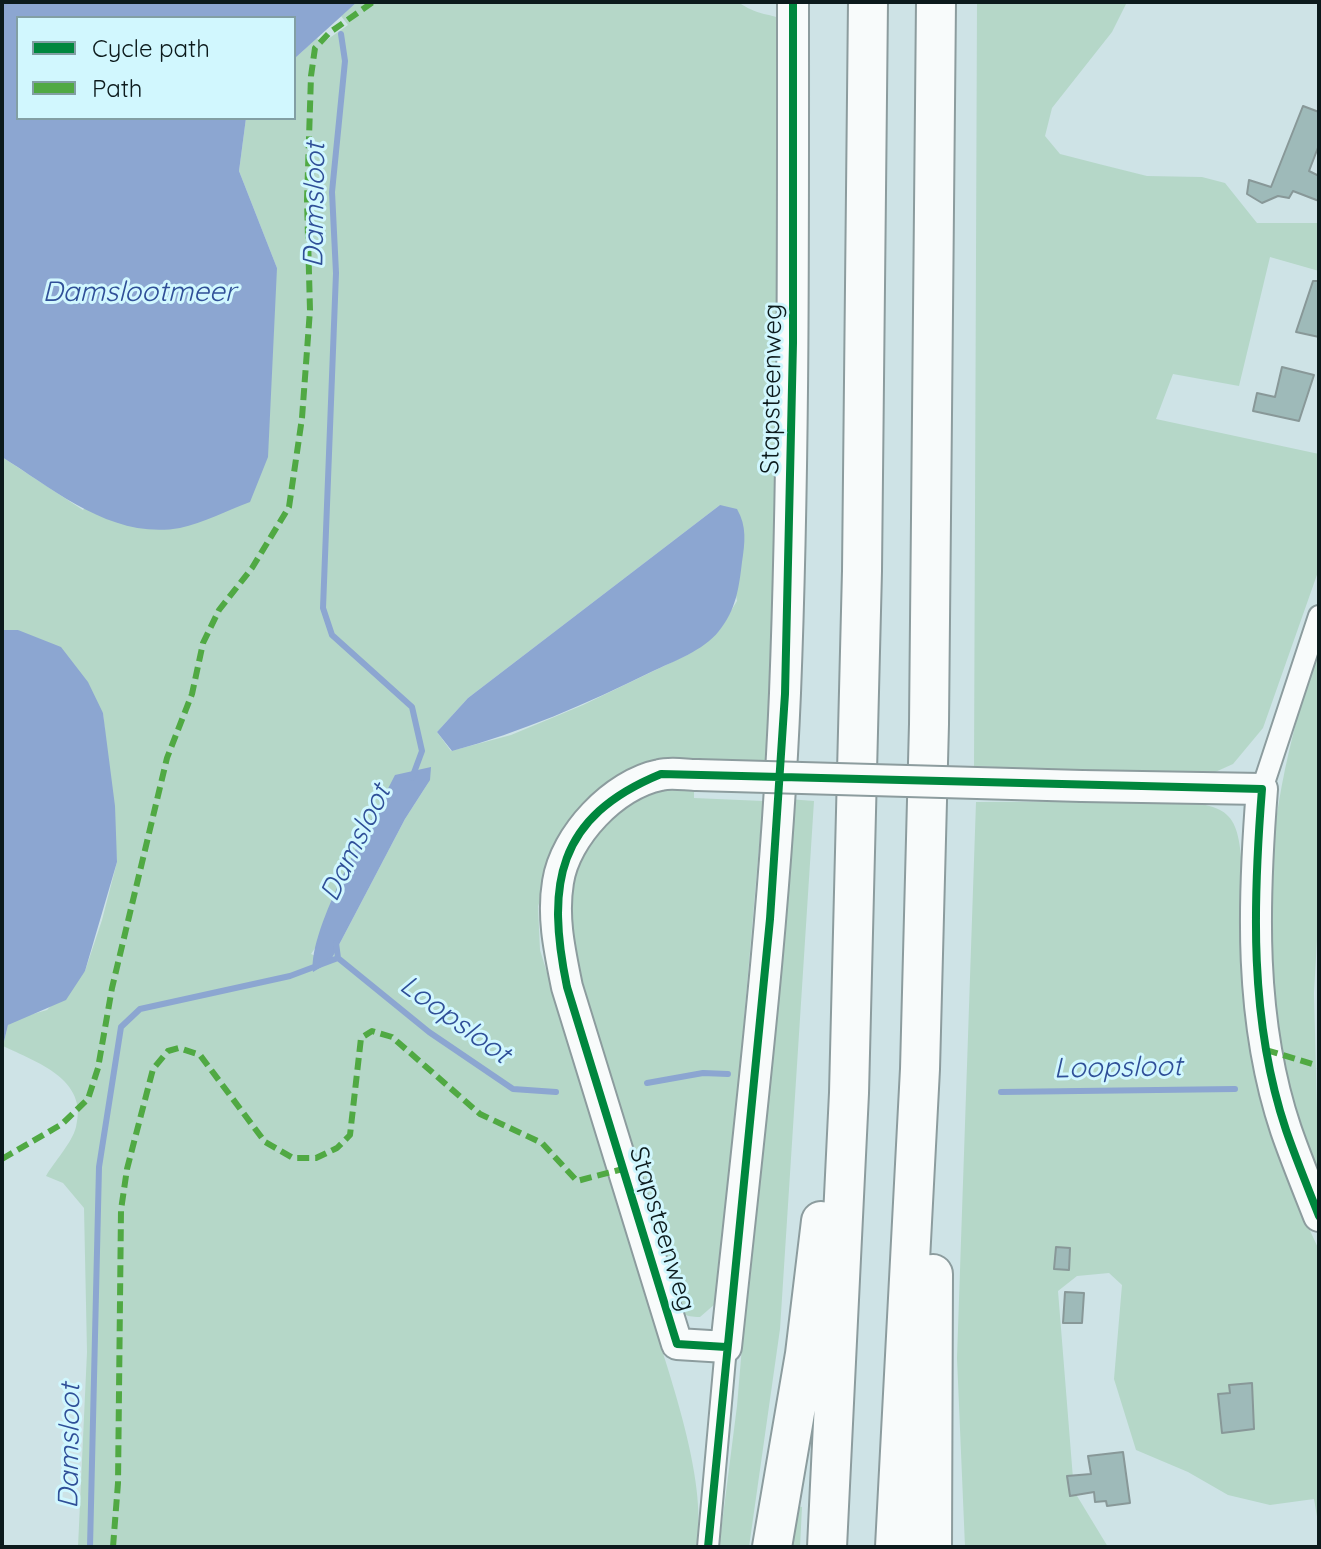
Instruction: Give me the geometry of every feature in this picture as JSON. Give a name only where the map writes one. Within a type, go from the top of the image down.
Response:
[{"type":"highway","points":[[827,1547],[849,1093],[862,571],[868,2]]},
{"type":"highway","points":[[895,1547],[920,1069],[929,724],[936,2]]},
{"type":"highway","points":[[920,1069],[938,1159],[933,1281],[932,1547]]},
{"type":"highway","points":[[772,1547],[805,1354],[817,1242],[849,1093]]},
{"type":"highway","points":[[933,1281],[945,1413],[950,1547]]},
{"type":"street","name":"Stapsteenweg","points":[[793,2],[793,343],[785,694],[770,919],[726,1347],[677,1344],[567,987],[556,935],[558,880],[572,845],[598,811],[628,788],[661,774],[697,775],[1082,786],[1262,789]]},
{"type":"street","points":[[1319,616],[1262,789],[1255,927],[1263,1029],[1285,1128],[1319,1216]]},
{"type":"street","points":[[708,1547],[726,1347]]},
{"type":"green space","points":[[357,2],[738,2],[757,12],[785,20],[781,454],[768,763],[682,762],[552,853],[538,907],[540,950],[683,1420],[697,1488],[699,1520],[696,1547],[78,1547],[87,1352],[84,1208],[63,1183],[46,1176],[74,1133],[78,1110],[75,1096],[57,1074],[3,1046],[8,1025],[19,1018],[47,1010],[85,971],[117,862],[103,713],[18,630],[2,630],[2,457],[83,510],[277,268],[239,171],[246,120],[296,120],[296,57],[317,38],[321,44],[348,25],[341,16]],"holes":[[[720,505],[737,601],[718,632],[691,653],[583,705],[511,735],[451,751],[437,732],[468,698]],[[430,780],[405,819],[330,962],[311,954]]]},
{"type":"green space","points":[[977,2],[1127,2],[1112,32],[1052,108],[1045,136],[1060,154],[1147,176],[1202,177],[1225,183],[1257,223],[1319,223],[1319,271],[1270,257],[1239,386],[1173,374],[1156,419],[1319,454],[1319,569],[1263,728],[1233,764],[1213,773],[1165,775],[974,766]]},
{"type":"green space","points":[[1319,648],[1319,904],[1314,993],[1319,1189],[1297,1119],[1281,1052],[1272,985],[1269,918],[1272,852],[1282,785]]},
{"type":"green space","points":[[670,787],[694,789],[694,798],[763,801],[722,1274],[715,1304],[700,1317],[682,1313],[671,1300],[570,941],[568,918],[573,877],[590,842],[603,826],[634,801]]},
{"type":"green space","points":[[788,799],[814,801],[780,1329],[749,1547],[719,1547],[737,1406]]},
{"type":"green space","points":[[976,802],[1188,802],[1219,809],[1229,816],[1239,840],[1243,882],[1306,1222],[1319,1250],[1319,1528],[1314,1499],[1270,1505],[1228,1495],[1188,1472],[1136,1450],[1114,1379],[1122,1285],[1109,1273],[1077,1276],[1058,1291],[1074,1491],[1108,1547],[965,1547],[957,1358]]},
{"type":"green space","points":[[795,1506],[802,1507],[800,1547],[788,1547]]},
{"type":"water","name":"Damslootmeer","points":[[2,2],[357,2],[296,57],[296,16],[16,16],[16,120],[246,120],[239,171],[277,268],[268,457],[250,502],[180,528],[155,530],[131,527],[85,509],[2,457]]},
{"type":"water","points":[[720,505],[737,509],[744,528],[744,541],[736,598],[725,623],[712,638],[688,655],[578,706],[452,751],[437,732],[468,698]]},
{"type":"water","points":[[2,630],[18,630],[61,647],[88,682],[103,713],[115,806],[117,862],[85,971],[66,1000],[8,1025],[2,1050]]},
{"type":"water","points":[[431,767],[430,780],[405,819],[330,962],[313,972],[314,953],[331,902],[395,775]]},
{"type":"building","points":[[1303,106],[1319,112],[1319,145],[1309,171],[1319,176],[1319,201],[1293,191],[1289,198],[1278,196],[1262,203],[1247,194],[1249,180],[1271,187]]},
{"type":"building","points":[[1313,281],[1319,281],[1319,337],[1296,332]]},
{"type":"building","points":[[1282,367],[1314,375],[1299,421],[1253,411],[1257,393],[1275,397]]},
{"type":"building","points":[[1056,1247],[1070,1248],[1069,1270],[1054,1269]]},
{"type":"building","points":[[1065,1292],[1084,1293],[1082,1323],[1063,1323]]},
{"type":"building","points":[[1252,1383],[1254,1429],[1222,1433],[1218,1394],[1230,1393],[1229,1385]]},
{"type":"building","points":[[1123,1452],[1130,1503],[1107,1506],[1106,1501],[1095,1502],[1094,1492],[1070,1496],[1067,1476],[1091,1474],[1088,1456]]},
{"type":"waterway","name":"Damsloot","points":[[341,34],[345,61],[332,192],[336,273],[323,608],[332,635],[412,707],[422,751],[412,778]]},
{"type":"waterway","name":"Damsloot","points":[[90,1547],[99,1167],[121,1027],[140,1009],[290,976],[338,958],[336,943]]},
{"type":"waterway","name":"Loopsloot","points":[[338,958],[429,1032],[513,1089],[556,1092]]},
{"type":"waterway","name":"Loopsloot","points":[[647,1083],[703,1073],[728,1074]]},
{"type":"waterway","name":"Loopsloot","points":[[1001,1092],[1235,1089]]},
{"type":"marked path","points":[[2,1159],[62,1124],[88,1099],[98,1068],[112,988],[167,758],[192,694],[203,643],[219,610],[252,568],[289,507],[302,418],[310,310],[307,200],[311,76],[315,48],[329,33],[373,2]]},
{"type":"marked path","points":[[113,1547],[118,1483],[121,1210],[127,1169],[153,1069],[168,1051],[179,1048],[200,1055],[265,1142],[293,1158],[316,1158],[337,1148],[350,1135],[361,1038],[372,1031],[392,1037],[480,1114],[542,1143],[577,1181],[623,1169]]},
{"type":"marked path","points":[[1266,1050],[1319,1066]]},
{"type":"cycle path","points":[[708,1547],[770,919],[785,694],[793,343],[793,2]]},
{"type":"cycle path","points":[[726,1347],[677,1344],[567,987],[561,950],[558,917],[560,886],[567,858],[580,833],[599,811],[626,791],[661,774],[1262,789],[1256,918],[1265,1046],[1286,1130],[1319,1216]]}]
